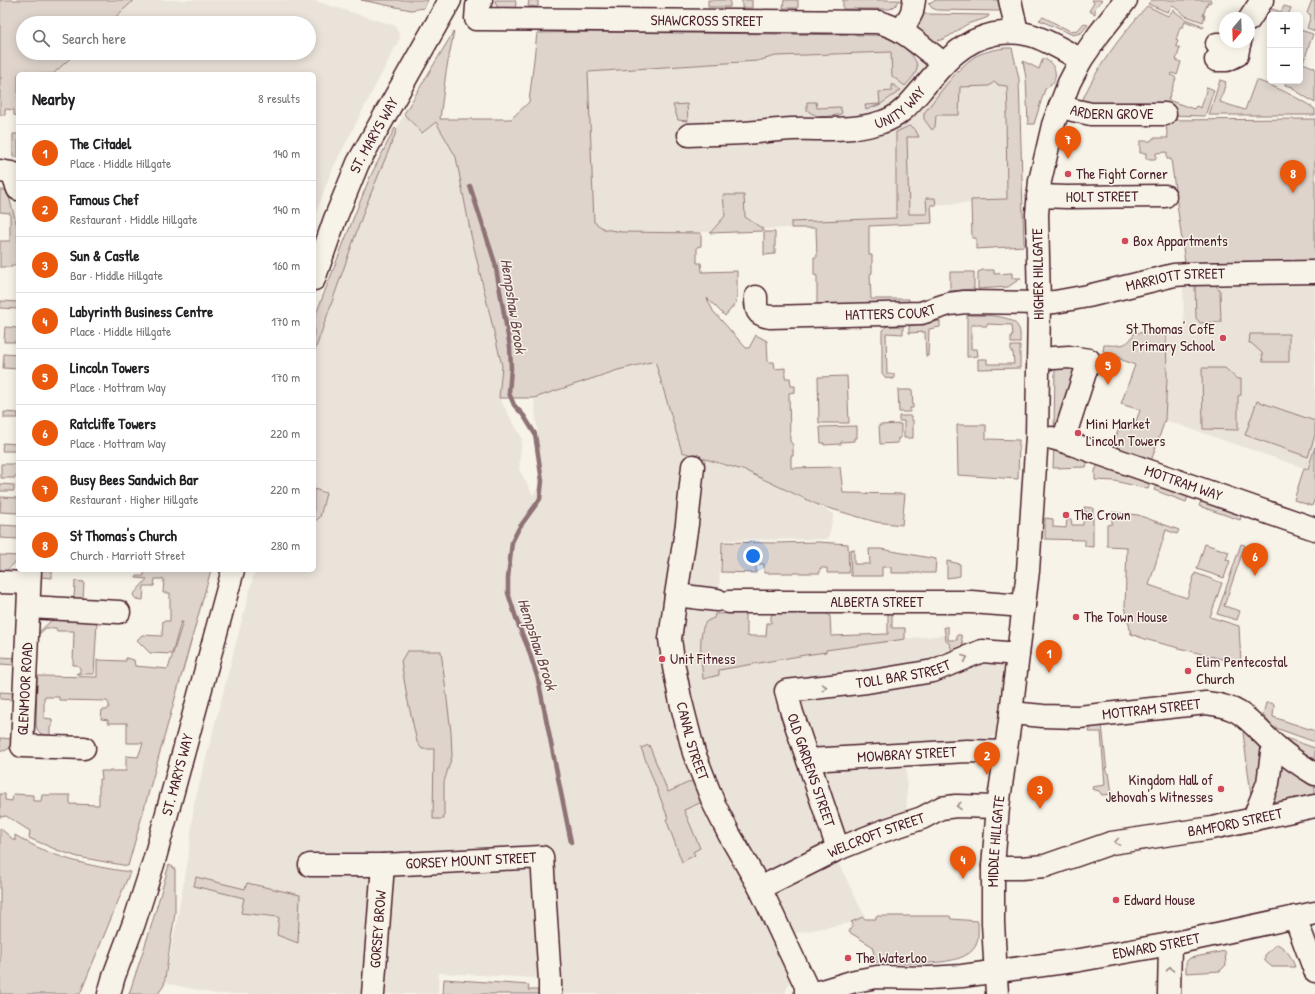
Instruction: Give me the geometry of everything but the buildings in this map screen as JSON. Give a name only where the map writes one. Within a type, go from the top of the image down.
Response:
[{"type":"street","name":"ST. MARYS WAY","points":[[316,273],[358,163],[450,0]]},
{"type":"street","name":"SHAWCROSS STREET","points":[[481,0],[478,6],[476,19],[878,22],[902,31],[943,64]]},
{"type":"street","points":[[902,31],[912,12],[914,0]]},
{"type":"street","points":[[1010,0],[1018,32]]},
{"type":"street","name":"HIGHER HILLGATE","points":[[1028,571],[1037,436],[1038,196],[1042,169],[1053,125],[1069,83],[1099,34],[1126,0]]},
{"type":"street","points":[[1254,12],[1262,0]]},
{"type":"street","name":"UNITY WAY","points":[[689,135],[793,129],[848,128],[883,122],[905,109],[943,64],[966,44],[984,36],[1018,32],[1043,40],[1082,60]]},
{"type":"street","points":[[1216,52],[1227,48]]},
{"type":"street","name":"ARDERN GROVE","points":[[1060,106],[1091,114],[1164,114]]},
{"type":"street","points":[[0,171],[12,173],[16,184]]},
{"type":"street","name":"HOLT STREET","points":[[1038,196],[1165,196]]},
{"type":"street","name":"MARRIOTT STREET","points":[[1038,304],[1088,296],[1181,274],[1315,272]]},
{"type":"street","name":"HATTERS COURT","points":[[756,297],[757,311],[761,315],[770,317],[921,313],[949,304],[965,302],[1038,304]]},
{"type":"street","name":"MOTTRAM WAY","points":[[1053,358],[1069,357],[1089,360],[1057,439],[1315,529]]},
{"type":"street","name":"CANAL STREET","points":[[693,466],[687,524],[670,639],[680,698],[694,753],[717,810],[760,888],[806,986],[806,994]]},
{"type":"street","name":"MIDDLE HILLGATE","points":[[997,994],[992,923],[993,866],[998,807],[1028,571]]},
{"type":"street","name":"ST. MARYS WAY","points":[[100,994],[111,985],[134,923],[154,861],[232,572]]},
{"type":"street","points":[[0,582],[29,576]]},
{"type":"street","name":"GLENMOOR ROAD","points":[[29,576],[29,607],[22,746],[84,748]]},
{"type":"street","name":"ALBERTA STREET","points":[[676,595],[723,601],[971,602],[1024,606]]},
{"type":"street","points":[[29,607],[119,612]]},
{"type":"street","name":"TOLL BAR STREET","points":[[786,691],[867,682],[933,671],[982,651],[1018,654]]},
{"type":"street","name":"OLD GARDENS STREET","points":[[786,691],[838,849]]},
{"type":"street","name":"MOTTRAM STREET","points":[[1011,713],[1043,716],[1079,716],[1206,703],[1219,704],[1229,707],[1252,721],[1276,747],[1297,763],[1315,774]]},
{"type":"street","points":[[1253,820],[1268,782],[1272,753],[1276,747]]},
{"type":"street","name":"MOWBRAY STREET","points":[[808,760],[959,751],[1005,752]]},
{"type":"street","name":"WELCROFT STREET","points":[[760,888],[838,849],[883,831],[922,818],[946,806],[998,807]]},
{"type":"street","name":"BAMFORD STREET","points":[[993,866],[1003,868],[1021,868],[1045,866],[1111,843],[1212,828],[1315,806]]},
{"type":"street","name":"GORSEY MOUNT STREET","points":[[310,865],[383,865],[542,857],[550,994]]},
{"type":"street","name":"GORSEY BROW","points":[[373,994],[383,865]]},
{"type":"street","points":[[1305,915],[1315,971]]},
{"type":"street","name":"EDWARD STREET","points":[[812,994],[856,981],[877,977],[929,978],[962,976],[1080,960],[1170,944],[1305,915]]},
{"type":"street","points":[[1169,994],[1170,944]]},
{"type":"shaded area","points":[[0,0],[134,0],[117,16],[16,16],[16,60],[68,60],[55,72],[16,72],[16,116],[14,115],[14,110],[5,109],[5,115],[0,115]]},
{"type":"shaded area","points":[[134,0],[312,0],[396,26],[400,38],[332,170],[316,213],[316,72],[55,72],[68,60],[316,60],[316,16],[117,16]]},
{"type":"shaded area","points":[[361,0],[428,0],[424,8],[411,10]]},
{"type":"shaded area","points":[[495,0],[515,0],[515,9],[500,9],[496,5]]},
{"type":"shaded area","points":[[529,0],[538,0],[538,7],[528,6]]},
{"type":"shaded area","points":[[708,0],[730,0],[730,7],[708,7]]},
{"type":"shaded area","points":[[742,0],[752,0],[752,8],[742,8]]},
{"type":"shaded area","points":[[784,0],[798,0],[798,8],[783,8]]},
{"type":"shaded area","points":[[843,0],[900,0],[890,9],[843,9]]},
{"type":"shaded area","points":[[937,0],[998,0],[1000,9],[999,11],[937,10],[932,8],[928,3]]},
{"type":"shaded area","points":[[1092,0],[1102,0],[1095,8],[1095,14],[1089,11],[1094,3]]},
{"type":"shaded area","points":[[1152,0],[1211,0],[1210,3],[1208,2],[1203,15],[1205,15],[1203,22],[1186,16],[1173,6],[1167,12],[1148,4]]},
{"type":"shaded area","points":[[1312,0],[1315,1],[1315,31],[1307,28],[1311,15],[1307,13]]},
{"type":"shaded area","points":[[1147,6],[1168,16],[1173,10],[1185,19],[1204,26],[1203,28],[1185,21],[1183,27],[1180,27],[1176,40],[1178,41],[1176,46],[1180,48],[1176,60],[1181,62],[1177,75],[1172,73],[1171,75],[1176,78],[1168,100],[1194,109],[1196,106],[1201,108],[1207,87],[1214,90],[1205,116],[1169,115],[1081,103],[1094,76],[1110,52]]},
{"type":"shaded area","points":[[1284,6],[1291,8],[1289,12],[1281,12]]},
{"type":"shaded area","points":[[1269,8],[1281,12],[1267,12],[1267,15],[1264,14]]},
{"type":"shaded area","points":[[920,13],[989,15],[986,18],[966,25],[946,38],[936,41],[935,45],[922,35],[918,29],[917,25]]},
{"type":"shaded area","points":[[1043,17],[1070,31],[1078,30],[1084,23],[1088,25],[1081,33],[1073,35],[1039,20]]},
{"type":"shaded area","points":[[454,31],[446,72],[440,119],[511,119],[529,102],[537,33],[596,32],[873,35],[883,36],[900,45],[910,53],[914,58],[917,68],[914,75],[905,86],[892,76],[891,52],[776,56],[757,61],[588,72],[594,222],[604,229],[622,232],[701,233],[701,246],[697,247],[697,263],[701,263],[702,272],[737,271],[736,303],[725,316],[707,298],[713,311],[746,348],[749,348],[756,335],[767,341],[768,362],[774,362],[775,369],[785,368],[785,378],[790,378],[791,386],[795,386],[795,392],[789,393],[790,441],[793,445],[791,468],[840,467],[843,493],[905,494],[902,525],[876,522],[818,505],[746,471],[682,452],[655,361],[618,370],[534,398],[499,398],[502,366],[471,235],[456,157],[436,122],[422,133],[404,114]]},
{"type":"shaded area","points":[[1303,31],[1313,34],[1303,63]]},
{"type":"shaded area","points":[[1004,48],[1012,48],[1019,79],[1024,246],[976,249],[976,238],[972,238],[971,200],[1007,199],[1007,86],[998,85],[994,82],[989,86],[960,87],[959,115],[936,115],[935,127],[932,130],[924,119],[924,113],[967,62],[981,54]]},
{"type":"shaded area","points":[[891,52],[921,61],[952,84],[1009,83],[1008,201],[932,205],[932,223],[763,229],[745,217],[743,195],[724,195],[725,216],[710,232],[622,232],[603,229],[594,222],[588,72],[757,61],[776,56]]},
{"type":"shaded area","points":[[1043,58],[1053,66],[1055,76],[1053,84],[1051,83],[1050,86],[1045,89],[1034,124],[1028,124],[1026,78],[1023,61],[1039,69]]},
{"type":"shaded area","points":[[1303,63],[1315,68],[1315,103],[1293,89],[1293,87],[1285,85],[1303,84]]},
{"type":"shaded area","points":[[1220,80],[1226,82],[1220,102],[1245,110],[1256,80],[1301,100],[1315,109],[1315,115],[1209,115]]},
{"type":"shaded area","points":[[892,84],[901,90],[881,104],[866,110],[865,105],[880,104],[879,92],[892,91]]},
{"type":"shaded area","points":[[807,102],[816,102],[817,108],[840,107],[842,112],[841,114],[828,116],[815,115],[807,110]]},
{"type":"shaded area","points":[[687,104],[688,121],[678,120],[673,105]]},
{"type":"shaded area","points":[[404,114],[422,133],[436,122],[456,157],[502,366],[499,398],[522,438],[519,469],[533,495],[538,488],[539,445],[534,398],[618,370],[655,361],[682,452],[746,471],[834,514],[828,539],[721,540],[719,592],[706,667],[889,640],[945,635],[946,641],[1005,663],[997,730],[988,742],[906,748],[906,829],[835,856],[865,917],[850,923],[791,934],[792,976],[785,993],[540,994],[538,978],[439,973],[438,994],[216,994],[165,983],[188,860],[194,804],[254,572],[316,572],[316,337],[386,149]]},
{"type":"shaded area","points":[[1315,119],[1315,261],[1185,263],[1171,159],[1167,159],[1167,152],[1156,153],[1156,159],[1146,159],[1146,153],[1140,153],[1140,141],[1151,141],[1153,138],[1168,138],[1165,120]]},
{"type":"shaded area","points":[[909,126],[915,129],[919,137],[907,137],[909,214],[927,214],[926,198],[935,198],[936,205],[931,205],[932,223],[869,226],[869,255],[872,255],[872,273],[870,274],[871,299],[909,299],[909,303],[817,304],[817,276],[814,275],[814,257],[817,257],[816,228],[791,228],[791,222],[896,218],[896,132]]},
{"type":"shaded area","points":[[395,128],[397,130],[365,208],[316,347],[316,314],[370,177]]},
{"type":"shaded area","points":[[13,134],[16,134],[16,157],[13,157]]},
{"type":"shaded area","points":[[0,190],[7,190],[16,222],[16,265],[12,265],[12,267],[0,267],[0,241],[10,241],[10,213],[0,212]]},
{"type":"shaded area","points":[[723,195],[744,195],[745,217],[763,229],[763,231],[710,233],[725,216]]},
{"type":"shaded area","points":[[764,232],[775,232],[775,254],[764,255]]},
{"type":"shaded area","points":[[983,270],[994,270],[994,274],[1012,273],[1012,278],[1021,278],[1008,287],[978,289],[978,272]]},
{"type":"shaded area","points":[[950,272],[974,272],[974,289],[950,291]]},
{"type":"shaded area","points":[[1315,283],[1315,447],[1307,469],[1165,420],[1167,378],[1166,332],[1184,332],[1183,286]]},
{"type":"shaded area","points":[[1215,284],[1220,291],[1221,322],[1200,323],[1196,318],[1195,285]]},
{"type":"shaded area","points":[[1,301],[16,302],[16,309],[0,308]]},
{"type":"shaded area","points":[[967,315],[995,316],[1009,319],[1019,329],[1020,343],[1011,343],[1011,336],[1013,336],[1012,325],[971,325],[971,349],[977,349],[978,356],[967,357]]},
{"type":"shaded area","points":[[940,321],[940,327],[929,329],[928,356],[926,356],[925,332],[909,333],[909,326]]},
{"type":"shaded area","points":[[903,326],[903,334],[886,333],[887,374],[894,374],[894,379],[886,378],[882,373],[882,333],[885,327]]},
{"type":"shaded area","points":[[5,327],[16,328],[16,342],[4,342]]},
{"type":"shaded area","points":[[1166,332],[1167,378],[1165,420],[1151,461],[1112,447],[1121,423],[1134,427],[1140,410],[1121,404],[1135,365],[1103,351],[1104,345],[1122,345],[1132,338],[1134,333]]},
{"type":"shaded area","points":[[1250,334],[1289,334],[1289,362],[1263,362],[1262,353],[1251,343],[1249,343]]},
{"type":"shaded area","points":[[1011,346],[1020,346],[1020,368],[978,369],[978,359],[987,359],[987,364],[1014,364]]},
{"type":"shaded area","points":[[4,354],[16,355],[16,369],[3,368]]},
{"type":"shaded area","points":[[1055,366],[1082,370],[1054,432]]},
{"type":"shaded area","points":[[1202,368],[1225,368],[1237,379],[1241,379],[1241,395],[1238,396],[1238,430],[1203,429]]},
{"type":"shaded area","points":[[847,376],[849,423],[819,423],[818,377]]},
{"type":"shaded area","points":[[898,390],[912,390],[913,408],[910,408],[910,412],[899,412]]},
{"type":"shaded area","points":[[1257,401],[1315,421],[1315,435],[1308,457],[1245,435]]},
{"type":"shaded area","points":[[4,412],[16,413],[16,418],[4,418]]},
{"type":"shaded area","points":[[899,416],[911,416],[911,419],[913,420],[913,438],[904,438],[904,421],[899,421]]},
{"type":"shaded area","points":[[901,424],[901,438],[898,438],[898,443],[880,444],[879,425]]},
{"type":"shaded area","points":[[957,425],[986,425],[986,439],[1019,440],[1018,479],[958,475]]},
{"type":"shaded area","points":[[857,426],[857,438],[854,438],[854,441],[841,442],[841,444],[824,445],[824,443],[821,443],[820,427]]},
{"type":"shaded area","points":[[3,443],[16,444],[16,451],[2,451]]},
{"type":"shaded area","points":[[1054,445],[1089,456],[1086,467],[1053,468]]},
{"type":"shaded area","points":[[1315,447],[1315,498],[1312,506],[1294,500],[1304,468],[1308,469]]},
{"type":"shaded area","points":[[1100,460],[1152,478],[1148,489],[1115,481],[1095,480],[1095,471]]},
{"type":"shaded area","points":[[1,464],[16,464],[15,478],[1,478]]},
{"type":"shaded area","points":[[1158,480],[1190,491],[1186,502],[1154,490]]},
{"type":"shaded area","points":[[0,484],[14,485],[14,491],[0,491]]},
{"type":"shaded area","points":[[316,490],[326,493],[320,517],[316,520]]},
{"type":"shaded area","points":[[1203,496],[1243,510],[1240,520],[1199,506]]},
{"type":"shaded area","points":[[1,497],[16,498],[16,513],[0,512]]},
{"type":"shaded area","points":[[1084,507],[1093,508],[1093,547],[1085,546],[1085,540],[1045,539],[1045,518],[1053,519],[1053,527],[1066,528],[1067,519],[1071,519],[1072,525],[1083,525],[1083,518],[1087,518],[1087,512],[1084,512]]},
{"type":"shaded area","points":[[1112,512],[1138,515],[1179,530],[1177,534],[1166,530],[1149,585],[1187,598],[1195,573],[1222,583],[1210,617],[1239,626],[1241,664],[1148,640],[1131,634],[1125,606],[1127,547],[1107,546],[1107,525],[1112,524]]},
{"type":"shaded area","points":[[0,525],[16,526],[16,539],[0,538]]},
{"type":"shaded area","points":[[722,542],[818,542],[848,544],[849,573],[827,573],[827,568],[820,568],[820,573],[764,573],[764,564],[756,564],[756,573],[721,572]]},
{"type":"shaded area","points":[[1205,544],[1229,552],[1226,560],[1230,561],[1224,578],[1197,569]]},
{"type":"shaded area","points":[[1241,544],[1245,545],[1224,606],[1240,611],[1237,620],[1217,614]]},
{"type":"shaded area","points":[[854,549],[854,564],[870,564],[869,549],[881,549],[936,559],[935,573],[891,573],[891,567],[882,567],[882,576],[851,576],[850,550]]},
{"type":"shaded area","points":[[0,555],[16,556],[16,562],[6,571],[0,570]]},
{"type":"shaded area","points":[[947,561],[960,564],[960,576],[947,578]]},
{"type":"shaded area","points":[[41,572],[52,572],[52,578],[41,577]]},
{"type":"shaded area","points":[[144,572],[210,572],[128,866],[78,857],[29,838],[30,831],[6,816],[0,817],[0,794],[5,794],[5,800],[12,801],[13,794],[33,795],[33,801],[41,801],[42,795],[70,795],[70,804],[99,805],[99,779],[102,779],[101,771],[126,771],[126,756],[138,757],[143,743],[127,743],[127,723],[108,723],[108,720],[101,719],[102,710],[107,710],[109,707],[107,701],[59,700],[59,697],[44,697],[44,718],[52,719],[52,727],[50,727],[50,736],[41,734],[36,725],[37,676],[97,677],[97,660],[126,661],[126,658],[134,660],[135,666],[168,669],[183,622],[181,622],[172,654],[150,653],[137,640],[142,635],[162,636],[163,621],[170,621],[170,593],[163,593],[164,579],[155,579],[154,586],[144,586],[143,600],[136,599],[133,595],[147,579],[136,578],[136,576],[144,576]]},
{"type":"shaded area","points":[[75,581],[84,582],[83,599],[74,599]]},
{"type":"shaded area","points":[[888,611],[892,611],[892,628],[905,628],[905,639],[826,650],[826,652],[719,670],[719,675],[703,679],[701,641],[703,627],[706,622],[714,618],[715,614],[742,613],[745,615],[745,622],[747,623],[747,636],[766,636],[767,623],[771,623],[771,616],[773,613],[826,613],[830,616],[831,636],[888,634]]},
{"type":"shaded area","points":[[52,620],[97,622],[94,674],[76,674],[80,672],[80,668],[77,665],[73,665],[74,631],[57,631],[56,628],[46,628],[39,634],[39,632]]},
{"type":"shaded area","points":[[944,627],[948,627],[948,640],[957,640],[957,635],[961,635],[964,651],[953,655],[950,644],[946,641]]},
{"type":"shaded area","points":[[407,651],[441,651],[451,732],[452,756],[444,782],[444,819],[433,819],[434,749],[422,749],[417,742],[401,661]]},
{"type":"shaded area","points":[[0,657],[16,658],[16,665],[0,664]]},
{"type":"shaded area","points":[[0,692],[14,693],[14,700],[0,699]]},
{"type":"shaded area","points":[[1266,703],[1272,703],[1274,705],[1273,717],[1315,731],[1315,742],[1273,727],[1263,715]]},
{"type":"shaded area","points":[[1102,724],[1107,773],[1109,773],[1112,794],[1102,795],[1099,791],[1092,789],[1092,787],[1105,785],[1101,732],[1089,732],[1091,726]]},
{"type":"shaded area","points":[[1247,729],[1257,741],[1262,751],[1264,760],[1252,803],[1243,732]]},
{"type":"shaded area","points":[[0,738],[13,739],[12,747],[0,752]]},
{"type":"shaded area","points":[[1286,738],[1315,748],[1315,765],[1284,743]]},
{"type":"shaded area","points":[[649,745],[668,792],[692,781],[702,802],[684,810],[700,848],[693,852],[695,855],[682,862],[666,819],[668,818],[641,748]]},
{"type":"shaded area","points":[[1281,764],[1315,783],[1315,794],[1277,802],[1269,800]]},
{"type":"shaded area","points":[[0,828],[15,841],[15,835],[43,850],[71,860],[130,872],[80,994],[0,994]]},
{"type":"shaded area","points":[[169,865],[175,870],[175,913],[164,985],[158,994],[129,994],[150,930]]},
{"type":"shaded area","points":[[196,877],[245,889],[247,883],[300,895],[298,943],[277,935],[279,917],[241,913],[244,898],[194,886]]},
{"type":"shaded area","points":[[876,916],[950,916],[951,919],[978,921],[977,942],[969,953],[959,958],[946,961],[930,963],[876,962],[872,946],[849,932],[853,924],[851,922],[863,917],[865,919],[876,919]]},
{"type":"shaded area","points":[[1277,944],[1288,953],[1295,967],[1272,967],[1265,961],[1265,955]]},
{"type":"shaded area","points":[[1225,951],[1226,965],[1220,971],[1186,973],[1186,962],[1190,958]]},
{"type":"shaded area","points":[[444,979],[529,985],[528,990],[538,990],[538,994],[443,994]]},
{"type":"waterway","name":"Hempshaw Brook","points":[[470,186],[495,263],[510,347],[511,368],[509,393],[514,405],[524,416],[535,434],[542,481],[540,499],[519,528],[512,542],[508,593],[538,679],[571,842]]},
{"type":"place","name":"Busy Bees Sandwich Bar","points":[[1068,159]]},
{"type":"place","name":"The Fight Corner","points":[[1068,174]]},
{"type":"place","name":"St Thomas's Church","points":[[1293,193]]},
{"type":"place","name":"Box Appartments","points":[[1125,241]]},
{"type":"place","name":"St Thomas' CofE Primary School","points":[[1223,338]]},
{"type":"place","name":"Lincoln Towers","points":[[1108,385]]},
{"type":"place","name":"Mini Market Lincoln Towers","points":[[1078,433]]},
{"type":"place","name":"The Crown","points":[[1066,515]]},
{"type":"place","name":"Ratcliffe Towers","points":[[1255,576]]},
{"type":"place","name":"The Town House","points":[[1076,617]]},
{"type":"place","name":"Unit Fitness","points":[[662,659]]},
{"type":"place","name":"Elim Pentecostal Church","points":[[1188,671]]},
{"type":"place","name":"The Citadel","points":[[1049,673]]},
{"type":"place","name":"Famous Chef","points":[[987,775]]},
{"type":"place","name":"Kingdom Hall of Jehovah's Witnesses","points":[[1221,789]]},
{"type":"place","name":"Sun & Castle","points":[[1040,809]]},
{"type":"place","name":"Labyrinth Business Centre","points":[[963,879]]},
{"type":"place","name":"Edward House","points":[[1116,900]]},
{"type":"place","name":"The Waterloo","points":[[848,958]]}]
